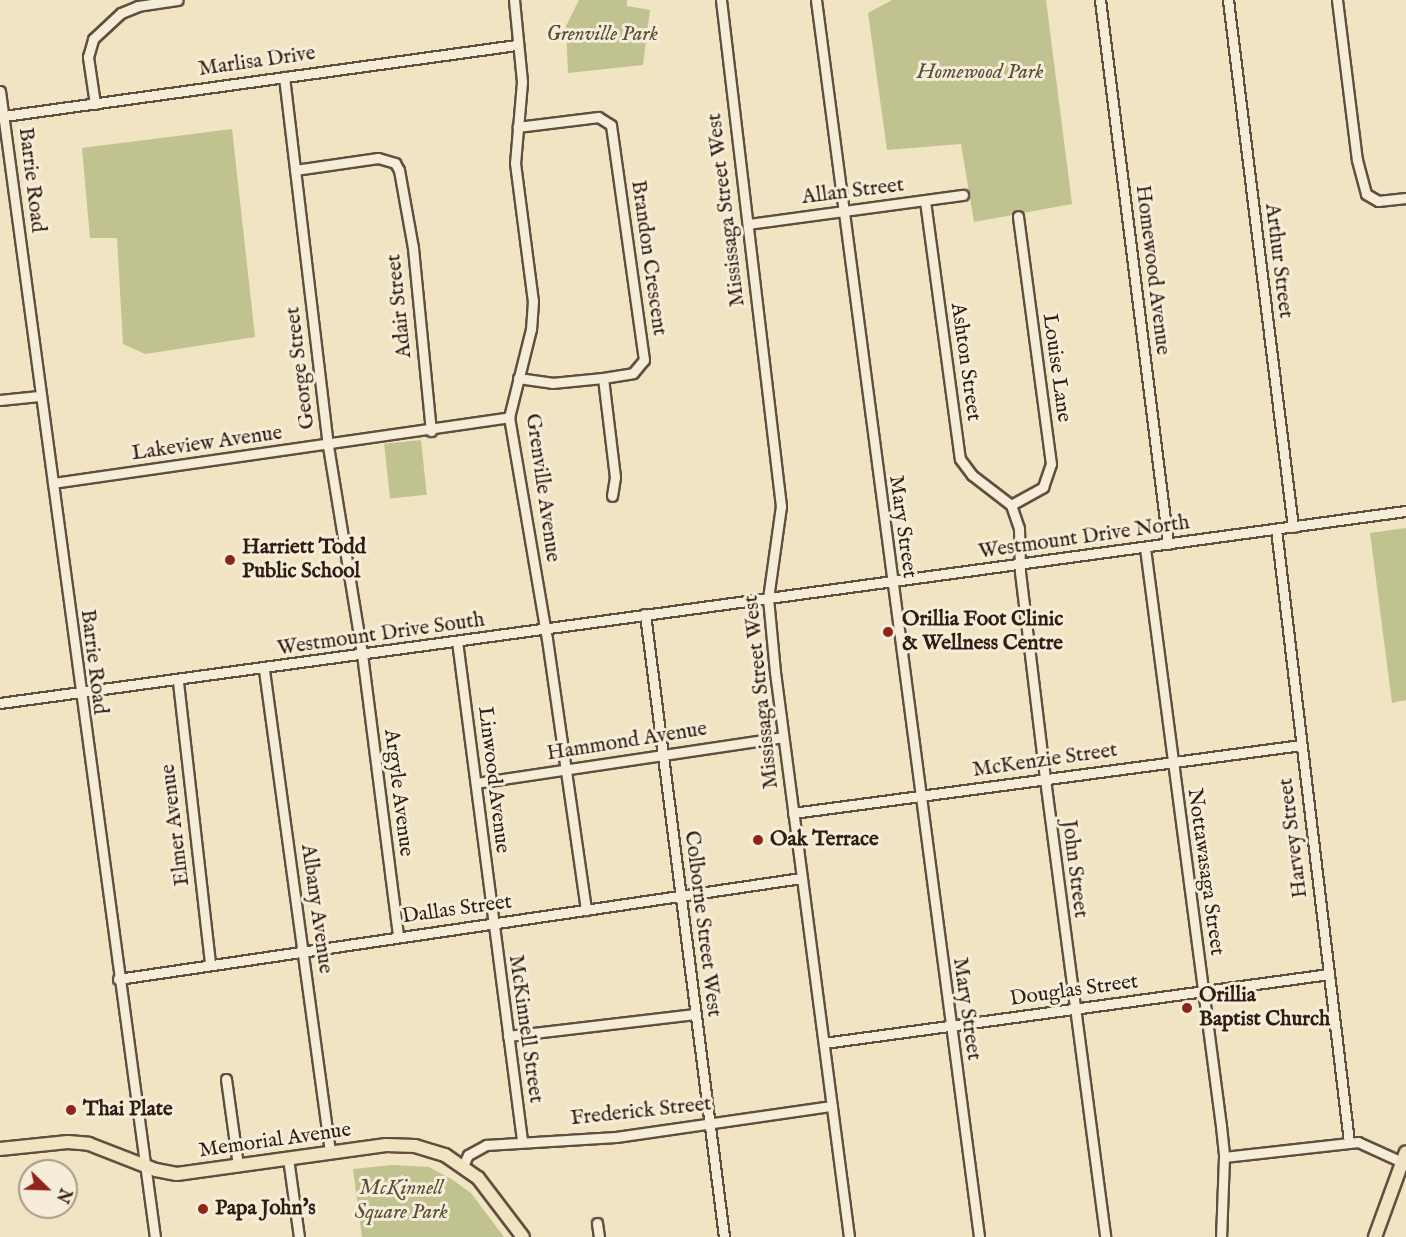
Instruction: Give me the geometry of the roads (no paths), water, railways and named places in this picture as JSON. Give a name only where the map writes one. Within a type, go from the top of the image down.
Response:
[{"type":"main road","name":"Memorial Avenue","points":[[0,1149],[82,1143],[109,1149],[144,1164],[177,1174],[288,1158],[406,1145],[435,1151],[463,1166],[490,1192],[523,1237]]},
{"type":"main road","points":[[1375,1237],[1404,1157]]},
{"type":"street","points":[[95,104],[88,57],[93,39],[121,13],[138,6],[178,0]]},
{"type":"street","name":"Grenville Avenue","points":[[514,0],[516,45],[522,82],[516,177],[533,302],[531,329],[509,417],[546,629],[586,910]]},
{"type":"street","name":"Mary Street","points":[[816,0],[842,212],[979,1237]]},
{"type":"street","name":"Homewood Avenue","points":[[1100,0],[1168,544]]},
{"type":"street","name":"Arthur Street","points":[[1228,0],[1293,527]]},
{"type":"street","points":[[1337,0],[1357,160],[1366,194],[1378,201],[1406,198]]},
{"type":"street","name":"Mississaga Street West","points":[[720,1],[781,506],[768,598],[783,737],[849,1237]]},
{"type":"street","name":"Marlisa Drive","points":[[4,116],[516,45]]},
{"type":"street","name":"George Street","points":[[284,77],[328,446],[362,654]]},
{"type":"street","name":"Barrie Road","points":[[0,91],[78,692],[155,1237]]},
{"type":"street","name":"Brandon Crescent","points":[[518,127],[598,117],[611,125],[644,360],[633,373],[603,378],[552,383],[518,378]]},
{"type":"street","name":"Adair Street","points":[[295,170],[378,158],[395,163],[402,179],[431,431]]},
{"type":"street","points":[[0,171],[12,170]]},
{"type":"street","name":"Allan Street","points":[[748,224],[963,195]]},
{"type":"street","name":"Ashton Street","points":[[925,201],[960,459],[972,475],[1011,506]]},
{"type":"street","name":"Louise Lane","points":[[1011,506],[1043,487],[1051,464],[1018,216]]},
{"type":"street","points":[[603,378],[615,477],[612,496]]},
{"type":"street","points":[[0,400],[39,396]]},
{"type":"street","name":"Lakeview Avenue","points":[[52,483],[328,446],[509,417]]},
{"type":"street","name":"John Street","points":[[1011,506],[1019,528],[1020,565],[1045,779],[1105,1237]]},
{"type":"street","name":"Westmount Drive North","points":[[768,598],[1406,511]]},
{"type":"street","name":"Harvey Street","points":[[1276,529],[1349,1142]]},
{"type":"street","name":"Nottawasaga Street","points":[[1145,548],[1224,1157],[1221,1237]]},
{"type":"street","name":"Westmount Drive South","points":[[0,703],[178,682],[768,598]]},
{"type":"street","name":"Colborne Street West","points":[[645,614],[724,1237]]},
{"type":"street","name":"Linwood Avenue","points":[[457,641],[493,923]]},
{"type":"street","name":"Argyle Avenue","points":[[362,654],[398,936]]},
{"type":"street","name":"Albany Avenue","points":[[264,670],[305,950],[330,1153]]},
{"type":"street","name":"Elmer Avenue","points":[[178,682],[210,964]]},
{"type":"street","name":"Hammond Avenue","points":[[476,783],[783,737]]},
{"type":"street","name":"McKenzie Street","points":[[793,813],[1172,761],[1301,746]]},
{"type":"street","name":"Dallas Street","points":[[118,979],[801,878]]},
{"type":"street","name":"McKinnell Street","points":[[493,923],[522,1140]]},
{"type":"street","name":"Douglas Street","points":[[824,1043],[1329,974]]},
{"type":"street","points":[[508,1036],[695,1014]]},
{"type":"street","points":[[226,1079],[238,1166]]},
{"type":"street","name":"Frederick Street","points":[[463,1166],[473,1150],[522,1140],[616,1137],[832,1107]]},
{"type":"street","points":[[1224,1157],[1349,1142],[1364,1143],[1404,1157]]},
{"type":"street","points":[[288,1158],[299,1237]]},
{"type":"street","points":[[597,1223],[599,1237]]},
{"type":"street","points":[[844,1237],[849,1237]]},
{"type":"place","name":"Harriett Todd Public School","points":[[230,560]]},
{"type":"place","name":"Orillia Foot Clinic & Wellness Centre","points":[[888,632]]},
{"type":"place","name":"Oak Terrace","points":[[758,840]]},
{"type":"place","name":"Orillia Baptist Church","points":[[1187,1008]]},
{"type":"place","name":"Thai Plate","points":[[71,1110]]},
{"type":"place","name":"Papa John's","points":[[203,1209]]},
{"type":"park label","name":"Grenville Park","points":[[602,35]]},
{"type":"park label","name":"Homewood Park","points":[[980,73]]},
{"type":"park label","name":"McKinnell Square Park","points":[[401,1201]]}]
